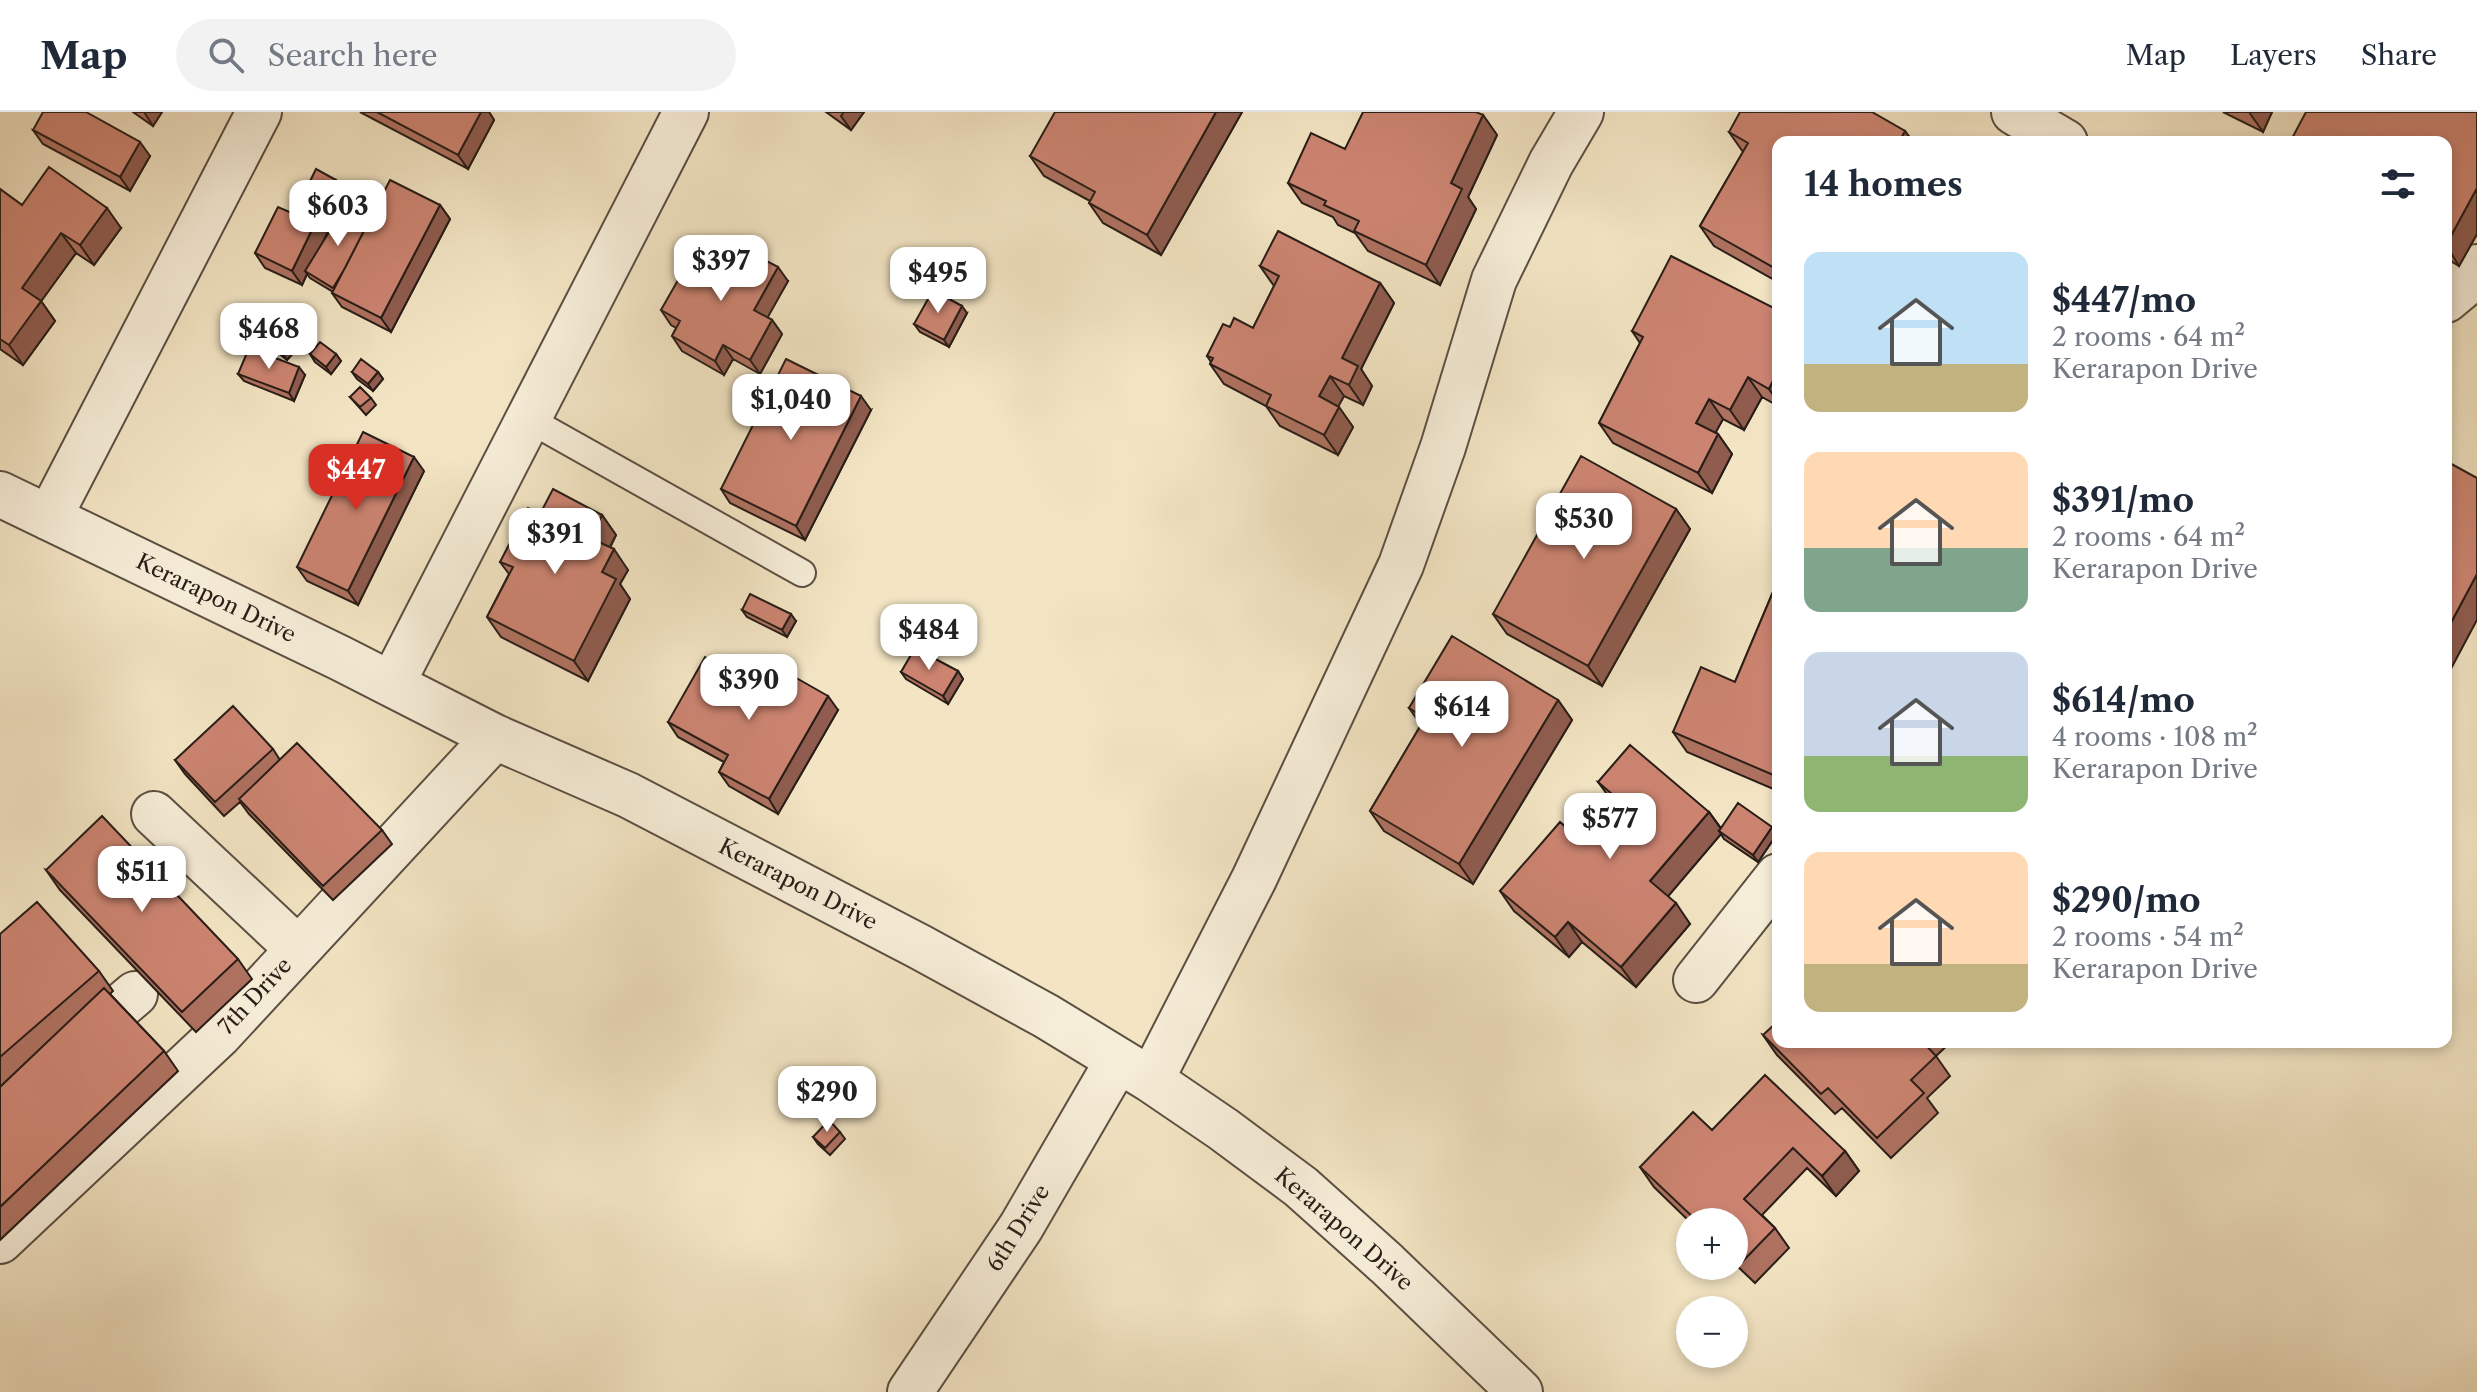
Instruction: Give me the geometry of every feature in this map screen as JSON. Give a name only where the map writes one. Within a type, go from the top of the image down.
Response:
[{"type":"street","points":[[49,518],[259,112]]},
{"type":"street","points":[[392,684],[686,112]]},
{"type":"street","name":"6th Drive","points":[[910,1392],[1021,1227],[1135,1070],[1254,879],[1401,565],[1443,447],[1494,280],[1551,163],[1581,112]]},
{"type":"street","points":[[2014,112],[2055,136]]},
{"type":"street","points":[[2452,295],[2477,267]]},
{"type":"street","name":"Kerarapon Drive","points":[[0,494],[495,737],[628,795],[1046,1016],[1223,1129],[1301,1187],[1387,1264],[1520,1392]]},
{"type":"street","name":"7th Drive","points":[[0,1241],[219,1035],[495,737]]},
{"type":"street","points":[[154,814],[298,949]]},
{"type":"street","points":[[1696,980],[1772,884]]},
{"type":"street","points":[[0,1109],[135,994]]},
{"type":"lane","points":[[528,419],[802,573]]},
{"type":"building","points":[[43,112],[86,112],[140,142],[120,177],[33,130]]},
{"type":"building","points":[[377,112],[481,112],[458,155]]},
{"type":"building","points":[[1055,112],[1216,112],[1147,235],[1089,203],[1095,192],[1030,156]]},
{"type":"building","points":[[1363,112],[1476,112],[1483,115],[1451,183],[1462,189],[1426,265],[1354,231],[1359,221],[1324,205],[1326,201],[1288,183],[1311,133],[1345,149]]},
{"type":"building","points":[[1740,112],[1872,112],[1905,131],[1902,136],[1772,136],[1772,267],[1700,226],[1748,143],[1729,132]]},
{"type":"building","points":[[2306,112],[2477,112],[2477,188],[2452,234],[2452,136],[2293,136]]},
{"type":"building","points":[[49,167],[107,208],[80,245],[61,233],[22,288],[41,301],[9,345],[0,339],[0,189],[22,205]]},
{"type":"building","points":[[316,169],[336,180],[292,271],[255,253],[278,207],[294,214]]},
{"type":"building","points":[[390,180],[440,205],[381,318],[332,293]]},
{"type":"building","points":[[345,206],[369,221],[333,288],[305,271]]},
{"type":"building","points":[[1278,231],[1380,283],[1342,358],[1358,366],[1349,385],[1330,376],[1319,396],[1339,407],[1324,435],[1266,406],[1271,395],[1210,364],[1213,358],[1207,356],[1223,324],[1230,327],[1234,318],[1253,328],[1279,276],[1260,266]]},
{"type":"building","points":[[729,241],[778,267],[754,310],[772,320],[750,360],[723,345],[715,361],[672,336],[680,321],[661,310],[694,252],[717,264]]},
{"type":"building","points":[[1671,256],[1772,307],[1772,383],[1769,389],[1748,377],[1730,410],[1709,399],[1696,423],[1718,434],[1698,473],[1599,423],[1643,337],[1632,331]]},
{"type":"building","points":[[933,290],[962,306],[944,340],[914,324]]},
{"type":"building","points":[[272,328],[290,343],[282,353],[264,338]]},
{"type":"building","points":[[320,342],[336,354],[326,367],[310,354]]},
{"type":"building","points":[[249,348],[299,367],[289,393],[238,374]]},
{"type":"building","points":[[361,359],[378,372],[368,384],[352,372]]},
{"type":"building","points":[[786,359],[861,396],[796,526],[721,489]]},
{"type":"building","points":[[360,387],[371,398],[360,407],[350,397]]},
{"type":"building","points":[[363,432],[414,457],[348,591],[297,567]]},
{"type":"building","points":[[1581,456],[1676,509],[1588,666],[1493,614]]},
{"type":"building","points":[[2452,464],[2477,478],[2477,574],[2452,621]]},
{"type":"building","points":[[553,489],[602,515],[590,538],[614,549],[602,572],[616,579],[574,661],[487,617],[513,567],[500,562],[528,508],[540,514]]},
{"type":"building","points":[[750,594],[791,614],[782,630],[742,610]]},
{"type":"building","points":[[1772,594],[1772,774],[1673,732],[1701,667],[1735,682]]},
{"type":"building","points":[[1452,636],[1558,700],[1459,864],[1370,811],[1425,718],[1409,708]]},
{"type":"building","points":[[915,648],[958,671],[943,696],[901,672]]},
{"type":"building","points":[[705,657],[763,690],[777,667],[828,696],[769,799],[719,772],[728,755],[668,722]]},
{"type":"building","points":[[233,706],[273,749],[215,802],[175,760]]},
{"type":"building","points":[[297,743],[382,830],[323,886],[239,799]]},
{"type":"building","points":[[1630,745],[1709,812],[1650,881],[1676,903],[1621,967],[1568,922],[1555,937],[1500,891],[1560,822],[1567,828],[1589,802],[1605,816],[1619,800],[1598,782]]},
{"type":"building","points":[[1738,803],[1772,827],[1753,855],[1719,831]]},
{"type":"building","points":[[102,816],[238,959],[182,1012],[46,870]]},
{"type":"building","points":[[37,902],[99,971],[0,1057],[0,934]]},
{"type":"building","points":[[104,988],[164,1051],[0,1207],[0,1087]]},
{"type":"building","points":[[1772,1027],[1772,1044],[1763,1035]]},
{"type":"building","points":[[1776,1048],[1929,1048],[1936,1056],[1911,1080],[1924,1093],[1877,1138],[1828,1088],[1821,1094]]},
{"type":"building","points":[[1765,1075],[1845,1151],[1822,1176],[1793,1148],[1744,1199],[1775,1228],[1748,1256],[1748,1208],[1683,1208],[1640,1167],[1693,1112],[1712,1130]]},
{"type":"building","points":[[829,1120],[840,1132],[825,1148],[813,1137]]}]
